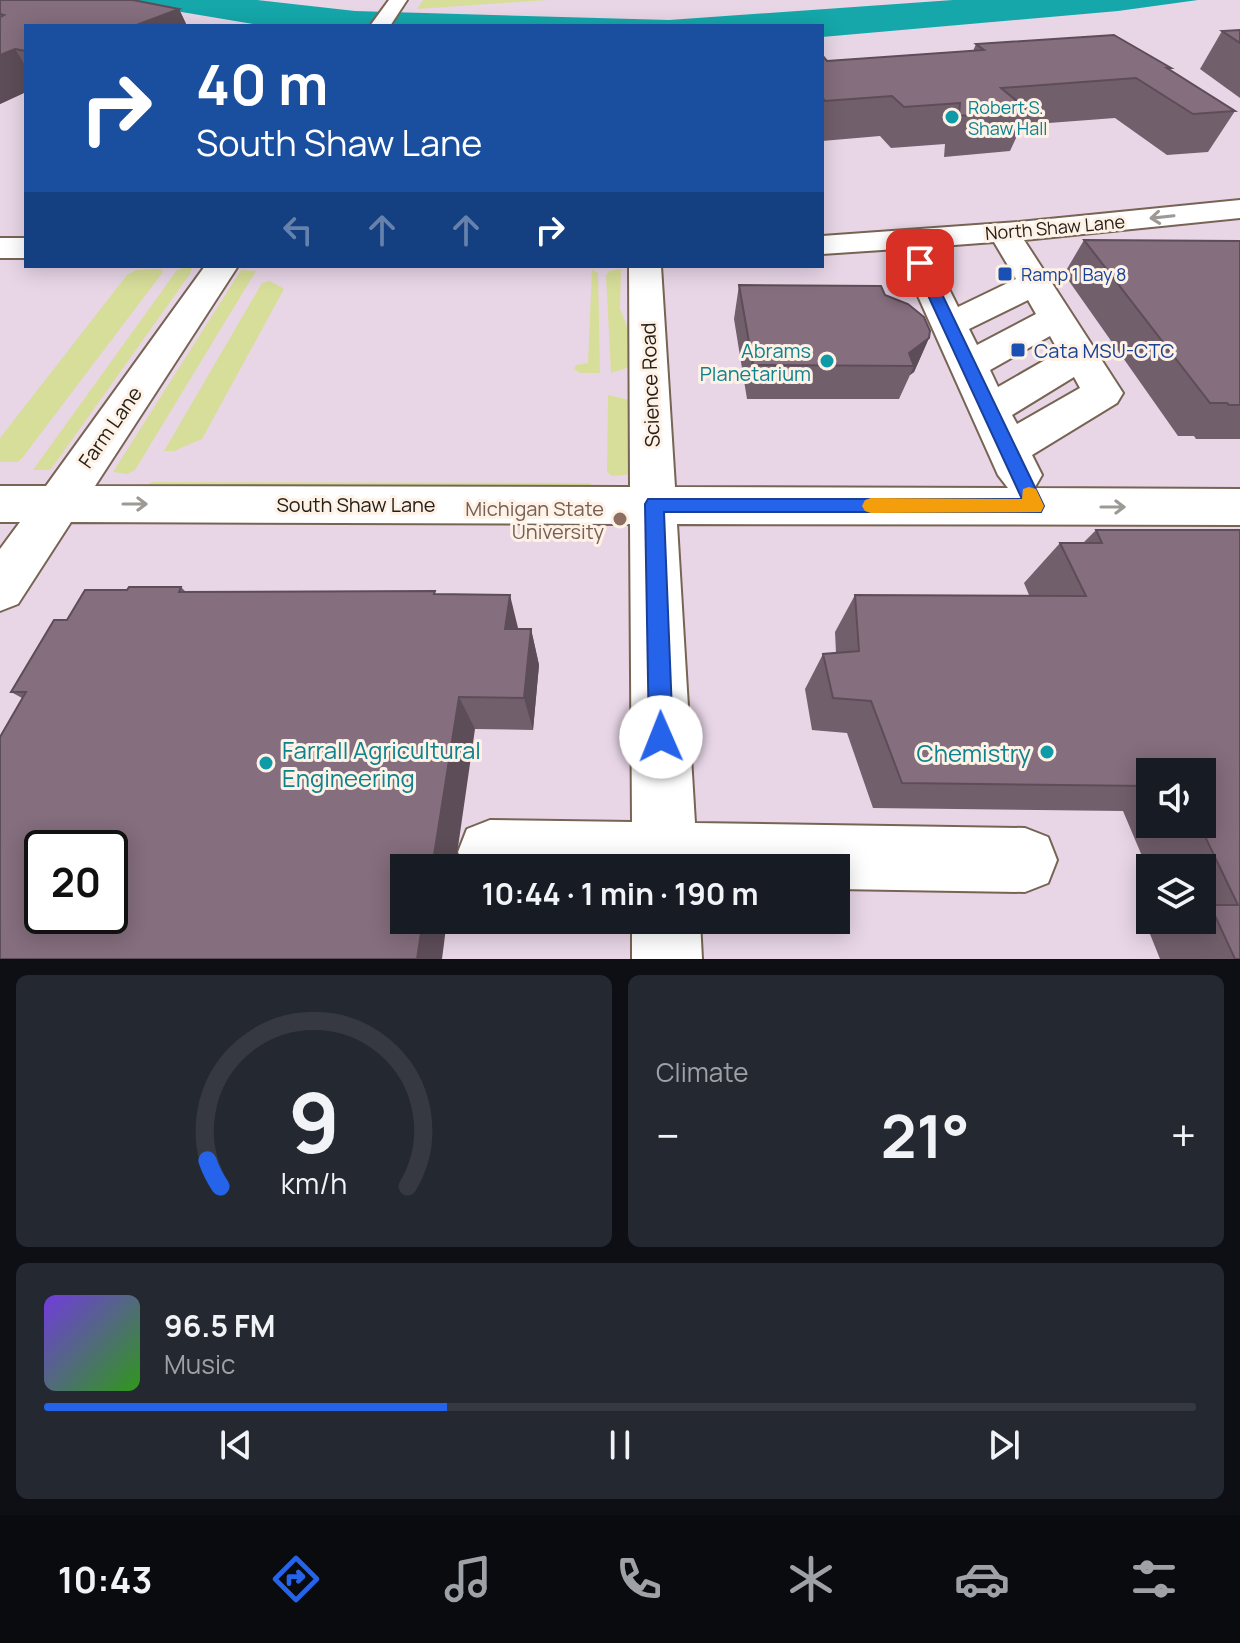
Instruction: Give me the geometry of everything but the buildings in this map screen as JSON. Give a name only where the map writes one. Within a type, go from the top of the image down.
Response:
[{"type":"street","points":[[381,24],[395,4]]},
{"type":"street","name":"North Shaw Lane","points":[[824,245],[1004,233],[1240,209]]},
{"type":"street","points":[[974,377],[1103,393],[1004,233]]},
{"type":"street","points":[[909,240],[1035,506]]},
{"type":"street","points":[[0,248],[24,248]]},
{"type":"street","name":"Farm Lane","points":[[0,589],[221,268]]},
{"type":"street","name":"Science Road","points":[[645,268],[664,854]]},
{"type":"street","points":[[974,377],[1057,319]]},
{"type":"street","points":[[974,377],[1057,319]]},
{"type":"street","name":"South Shaw Lane","points":[[0,504],[1240,507]]},
{"type":"street","points":[[490,852],[525,854]]},
{"type":"street","points":[[850,861],[1025,860]]},
{"type":"street","points":[[666,934],[667,959]]},
{"type":"shaded area","name":"Michigan State University","points":[[0,0],[1240,0],[1240,959],[0,959]]},
{"type":"green space","points":[[423,0],[548,0],[417,9]]},
{"type":"green space","points":[[192,268],[190,274],[54,465],[50,470],[33,470],[177,270]]},
{"type":"green space","points":[[162,269],[163,272],[23,457],[18,462],[0,462],[0,438],[127,275],[136,270]]},
{"type":"green space","points":[[621,269],[620,309],[631,336],[630,367],[611,373],[606,276],[609,271]]},
{"type":"green space","points":[[241,270],[256,271],[135,470],[127,474],[113,472]]},
{"type":"green space","points":[[592,270],[598,273],[600,373],[580,373],[574,369],[576,365],[588,363]]},
{"type":"green space","points":[[270,281],[284,289],[202,439],[174,451],[164,451],[262,283]]},
{"type":"green space","points":[[608,395],[630,400],[634,474],[612,476],[607,472]]},
{"type":"green space","points":[[152,482],[589,483],[593,485],[593,490],[142,489]]},
{"type":"water","points":[[110,0],[257,0],[355,11],[669,20],[953,0],[1198,0],[1118,11],[824,37],[824,24],[253,24]]},
{"type":"slow traffic","points":[[871,506],[1035,506],[1029,495]]},
{"type":"place","name":"Robert S. Shaw Hall","points":[[952,117]]},
{"type":"place","name":"Ramp 1 Bay 8","points":[[1005,274]]},
{"type":"place","name":"Cata MSU-CTC","points":[[1018,350]]},
{"type":"place","name":"Abrams Planetarium","points":[[827,361]]},
{"type":"place","name":"Michigan State University","points":[[620,519]]},
{"type":"place","name":"Chemistry","points":[[1047,752]]},
{"type":"place","name":"Farrall Agricultural Engineering","points":[[266,763]]},
{"type":"route","points":[[661,737],[655,504],[1035,506],[920,263]]}]
